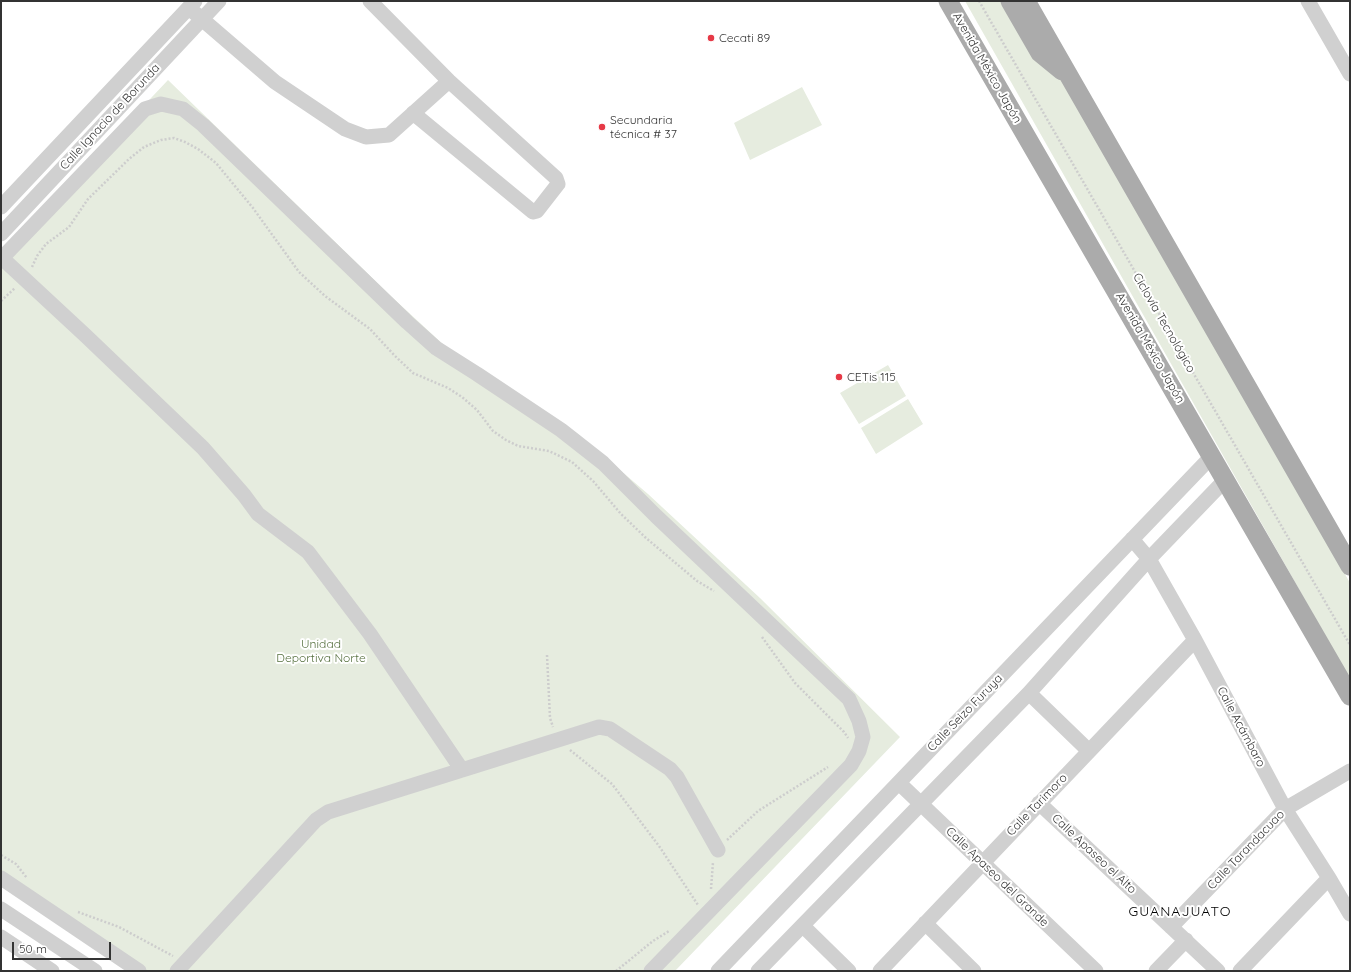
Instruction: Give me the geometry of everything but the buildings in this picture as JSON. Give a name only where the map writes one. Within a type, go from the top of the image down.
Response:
[{"type":"main road","name":"Avenida México Japón","points":[[948,1],[1350,696]]},
{"type":"main road","points":[[1010,1],[1040,53],[1070,77]]},
{"type":"main road","points":[[1026,1],[1350,566]]},
{"type":"street","name":"Calle Ignacio de Borunda","points":[[1,234],[219,1]]},
{"type":"street","points":[[370,1],[449,81],[556,178],[558,184],[537,211],[533,212],[413,113]]},
{"type":"street","points":[[1308,1],[1350,74]]},
{"type":"street","name":"Calle Ignacio de Borunda","points":[[1,207],[192,4]]},
{"type":"street","points":[[192,4],[202,18],[275,82],[345,129],[366,137],[389,135],[449,81]]},
{"type":"street","points":[[462,770],[370,634],[308,552],[258,514],[244,495],[203,448],[86,336],[1,259],[145,109],[162,104],[183,109],[203,125],[407,322],[436,348],[560,430],[603,463],[656,516],[848,699],[859,721],[863,737],[859,751],[851,765],[651,971]]},
{"type":"street","name":"Calle Seizo Furuya","points":[[718,971],[1212,456]]},
{"type":"street","points":[[758,971],[1029,693],[1149,559],[1226,480]]},
{"type":"street","name":"Calle Acámbaro","points":[[1132,539],[1149,559],[1285,809],[1350,914]]},
{"type":"street","name":"Calle Tarimoro","points":[[880,971],[1194,640]]},
{"type":"street","points":[[1029,693],[1089,751]]},
{"type":"street","points":[[180,967],[316,820],[328,812],[599,727],[610,729],[670,769],[677,777],[718,850]]},
{"type":"street","name":"Calle Tarandacuao","points":[[1171,927],[1285,809],[1350,771]]},
{"type":"street","name":"Calle Apaseo del Grande","points":[[899,783],[1096,971]]},
{"type":"street","name":"Calle Apaseo el Alto","points":[[1039,803],[1218,971]]},
{"type":"street","points":[[1,878],[139,971]]},
{"type":"street","points":[[1240,971],[1329,878]]},
{"type":"street","points":[[1,909],[95,971]]},
{"type":"street","points":[[925,923],[974,971]]},
{"type":"street","points":[[803,926],[849,971]]},
{"type":"street","points":[[1,937],[52,971]]},
{"type":"street","points":[[1156,971],[1186,940]]},
{"type":"path","name":"Ciclovía Tecnológico","points":[[979,1],[1350,645]]},
{"type":"path","points":[[1,302],[31,269],[37,256],[46,244],[68,227],[88,199],[129,159],[144,147],[161,140],[174,138],[185,142],[198,149],[216,163],[253,208],[299,272],[325,296],[370,329],[413,373],[448,388],[462,397],[477,410],[493,430],[506,440],[518,446],[548,451],[572,462],[594,481],[621,514],[646,538],[697,581],[720,595]]},
{"type":"path","points":[[759,634],[795,683],[844,732],[848,738],[848,743]]},
{"type":"path","points":[[548,655],[550,718],[558,740],[612,784],[659,846],[705,915]]},
{"type":"path","points":[[710,892],[712,886],[713,858],[730,836],[758,811],[830,766]]},
{"type":"path","points":[[1,855],[16,864],[28,879]]},
{"type":"path","points":[[74,910],[119,927],[157,947],[180,967]]},
{"type":"path","points":[[616,971],[653,941],[672,929]]},
{"type":"green space","points":[[965,1],[1009,1],[1062,81],[1250,406],[1350,583],[1350,679]]},
{"type":"green space","name":"Unidad Deportiva Norte","points":[[168,80],[394,299],[446,347],[511,393],[578,434],[648,494],[760,598],[900,737],[675,971],[131,971],[1,885],[1,257]]},
{"type":"green space","points":[[802,87],[822,125],[750,160],[734,123]]},
{"type":"green space","points":[[888,365],[906,396],[859,424],[840,393]]},
{"type":"green space","points":[[908,399],[923,424],[876,454],[861,428]]},
{"type":"place","name":"Cecati 89","points":[[711,38]]},
{"type":"place","name":"Secundaria técnica # 37","points":[[602,127]]},
{"type":"place","name":"CETis 115","points":[[839,377]]},
{"type":"district","name":"GUANAJUATO","points":[[1180,912]]}]
